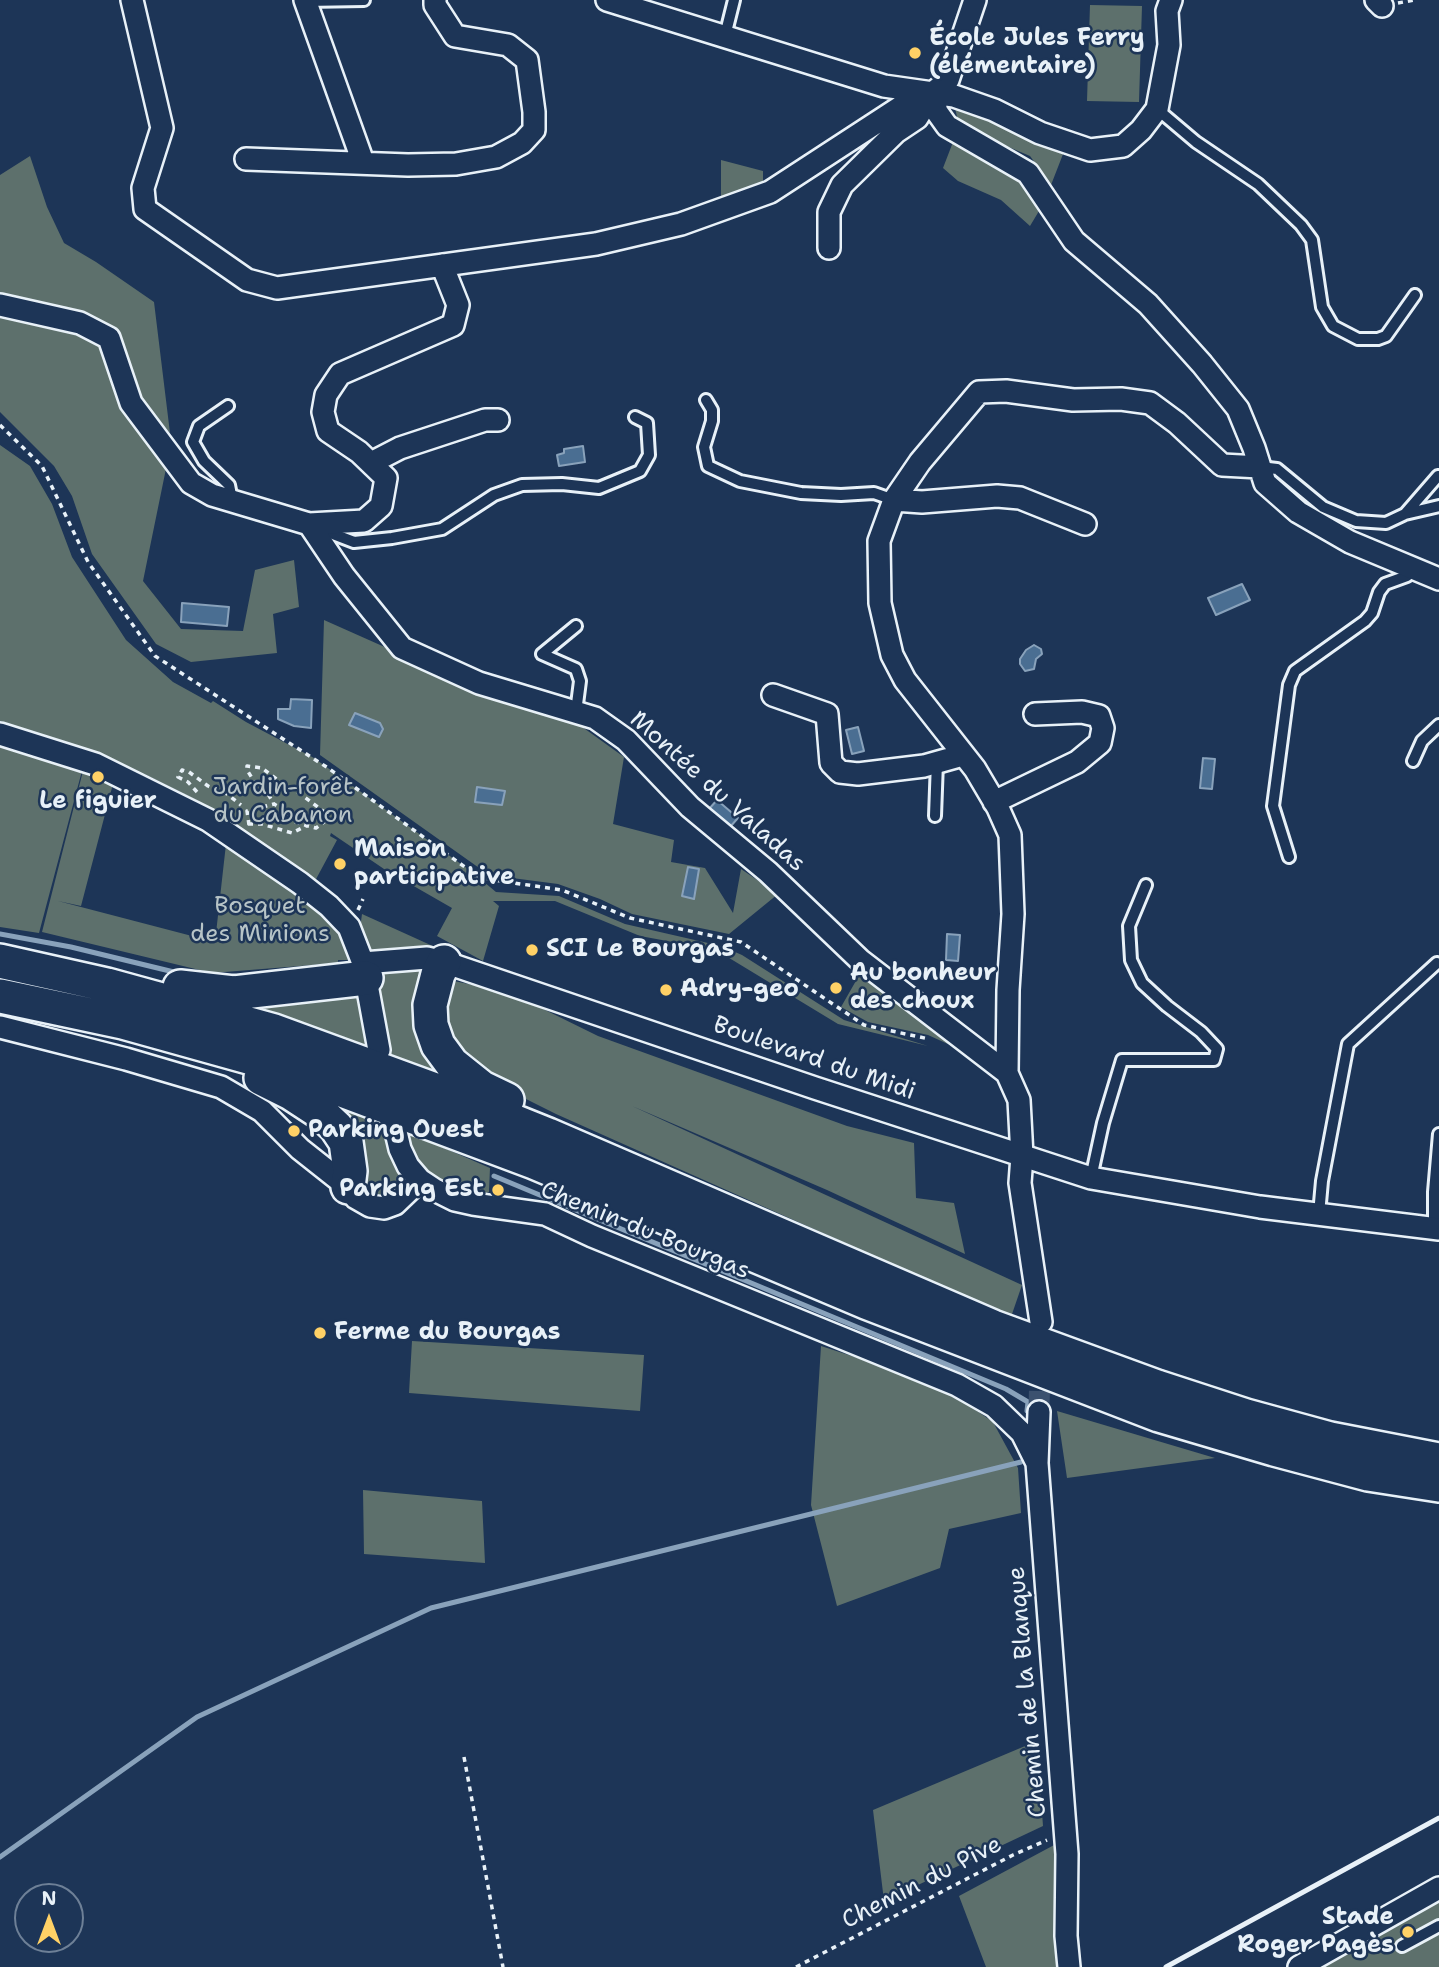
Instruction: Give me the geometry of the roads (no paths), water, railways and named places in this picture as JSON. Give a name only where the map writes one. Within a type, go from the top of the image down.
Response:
[{"type":"main road","points":[[0,961],[107,985],[274,1031],[434,1089],[548,1135],[993,1326],[1157,1387],[1245,1416],[1330,1439],[1439,1460]]},
{"type":"main road","points":[[444,962],[429,1004],[431,1025],[438,1045],[452,1064],[481,1088],[527,1110],[548,1135]]},
{"type":"main road","points":[[107,985],[163,985],[234,993],[365,971]]},
{"type":"main road","points":[[0,996],[123,1022],[270,1063],[534,1162],[866,1303],[1159,1415],[1368,1474],[1439,1485]]},
{"type":"main road","points":[[43,1003],[258,1077],[291,1093],[320,1112],[336,1127],[346,1142],[350,1171],[348,1187]]},
{"type":"street","points":[[132,0],[162,128],[143,188],[145,209],[247,281],[277,288],[596,244],[681,224],[770,192],[902,106],[932,94]]},
{"type":"street","points":[[246,159],[408,165],[456,163],[496,157],[522,143],[534,130],[527,60],[508,45],[455,36],[435,5],[435,0]]},
{"type":"street","points":[[607,0],[884,86],[964,99],[995,110],[1040,133],[1090,150],[1123,146],[1141,130],[1157,109],[1169,45],[1167,11],[1171,0]]},
{"type":"street","points":[[829,248],[829,212],[842,185],[896,131],[917,118],[932,94],[948,80],[975,0]]},
{"type":"street","points":[[305,1],[363,162]]},
{"type":"street","points":[[932,94],[937,112],[947,126],[1028,173],[1074,241],[1148,304],[1202,364],[1238,408],[1265,483],[1298,512],[1350,542],[1439,579]]},
{"type":"street","points":[[0,305],[79,323],[109,338],[131,403],[157,434],[191,483],[212,495],[309,524],[364,521],[381,506],[386,478],[328,430],[323,412],[326,395],[340,374],[453,325],[458,305],[442,265]]},
{"type":"street","points":[[1041,1322],[1020,1183],[1023,1156],[1019,1100],[1007,1073],[1008,990],[1013,914],[1010,835],[994,802],[963,755],[905,680],[892,655],[880,603],[879,541],[894,500],[920,462],[979,392],[1006,391],[1073,400],[1121,399],[1150,403],[1177,423],[1222,465],[1260,467]]},
{"type":"street","points":[[370,463],[400,448],[485,420],[498,420]]},
{"type":"street","points":[[894,500],[922,502],[998,496],[1020,498],[1085,524]]},
{"type":"street","name":"Montée du Valadas","points":[[309,524],[344,576],[402,648],[479,683],[595,718],[626,740],[690,807],[768,872],[860,960],[1007,1073]]},
{"type":"street","points":[[773,695],[827,714],[831,762],[840,772],[858,774],[924,766],[963,755]]},
{"type":"street","points":[[994,802],[1077,762],[1100,743],[1103,727],[1099,716],[1082,712],[1035,714]]},
{"type":"street","points":[[0,734],[95,764],[208,820],[329,906],[349,927],[365,971],[379,1050]]},
{"type":"street","name":"Boulevard du Midi","points":[[365,971],[427,958],[444,962],[1091,1178],[1259,1207],[1437,1229]]},
{"type":"street","points":[[0,1027],[126,1059],[221,1087],[262,1111],[300,1149],[348,1187],[356,1198],[370,1206],[384,1208],[395,1204],[420,1180],[408,1166],[396,1132]]},
{"type":"street","name":"Chemin du Bourgas","points":[[420,1180],[455,1200],[545,1214],[592,1236],[957,1385],[994,1406],[1022,1433],[1037,1462]]},
{"type":"street","name":"Chemin de la Blanque","points":[[1039,1412],[1037,1462],[1052,1681],[1066,1831],[1069,1967]]},
{"type":"street","points":[[1299,1967],[1439,1888]]},
{"type":"lane","points":[[305,1],[364,0]]},
{"type":"lane","points":[[725,36],[734,0]]},
{"type":"lane","points":[[1157,109],[1196,142],[1258,184],[1301,225],[1312,240],[1322,307],[1333,326],[1358,339],[1387,336],[1415,295]]},
{"type":"lane","points":[[706,400],[712,410],[712,421],[704,447],[708,466],[740,481],[801,493],[874,493],[894,500]]},
{"type":"lane","points":[[228,407],[200,426],[193,442],[204,461],[229,485],[232,500]]},
{"type":"lane","points":[[309,524],[354,542],[392,538],[442,529],[494,495],[522,485],[562,484],[599,488],[640,471],[649,455],[648,423],[635,417]]},
{"type":"lane","points":[[1260,467],[1277,469],[1323,507],[1356,521],[1386,523],[1405,514],[1439,506]]},
{"type":"lane","points":[[1405,514],[1438,476]]},
{"type":"lane","points":[[1289,857],[1273,806],[1289,685],[1295,671],[1365,621],[1372,613],[1385,584],[1407,576],[1415,569]]},
{"type":"lane","points":[[576,626],[542,654],[576,669],[580,681],[576,712]]},
{"type":"lane","points":[[1413,761],[1422,741],[1439,725]]},
{"type":"lane","points":[[936,816],[937,762]]},
{"type":"lane","points":[[1091,1178],[1103,1123],[1122,1060],[1214,1059],[1217,1049],[1142,982],[1131,960],[1129,926],[1146,885]]},
{"type":"lane","points":[[1319,1214],[1322,1181],[1349,1044],[1437,962]]},
{"type":"lane","points":[[1437,1229],[1434,1192],[1439,1134]]},
{"type":"lane","points":[[1402,1946],[1439,1926]]},
{"type":"water","points":[[583,446],[585,462],[559,466],[557,455],[564,453],[564,449]]},
{"type":"water","points":[[1242,584],[1250,600],[1216,615],[1208,598]]},
{"type":"water","points":[[182,603],[229,607],[227,626],[181,622]]},
{"type":"water","points":[[1034,645],[1041,649],[1042,654],[1036,659],[1034,669],[1025,671],[1020,659],[1026,650]]},
{"type":"water","points":[[291,699],[312,700],[311,728],[294,726],[278,719],[278,709],[290,709]]},
{"type":"water","points":[[355,713],[380,723],[383,729],[379,737],[349,725]]},
{"type":"water","points":[[858,727],[864,751],[852,754],[846,730]]},
{"type":"water","points":[[1203,758],[1215,759],[1212,789],[1200,788]]},
{"type":"water","points":[[477,787],[505,791],[502,805],[475,802]]},
{"type":"water","points":[[717,800],[738,818],[730,827],[709,809]]},
{"type":"water","points":[[688,867],[699,869],[694,899],[682,896]]},
{"type":"water","points":[[947,934],[960,935],[958,961],[946,960]]},
{"type":"waterway","points":[[0,934],[71,947],[178,973]]},
{"type":"waterway","points":[[494,1176],[1006,1389],[1028,1402],[1027,1411]]},
{"type":"waterway","points":[[0,1857],[197,1717],[431,1608],[1021,1462]]},
{"type":"tunnel","points":[[1039,1412],[1040,1360]]},
{"type":"railway","points":[[1166,1967],[1439,1818]]},
{"type":"place","name":"École Jules Ferry (élémentaire)","points":[[915,53]]},
{"type":"place","name":"Le figuier","points":[[98,777]]},
{"type":"place","name":"Maison participative","points":[[340,864]]},
{"type":"place","name":"SCI Le Bourgas","points":[[532,950]]},
{"type":"place","name":"Au bonheur des choux","points":[[836,988]]},
{"type":"place","name":"Adry-geo","points":[[666,990]]},
{"type":"place","name":"Parking Ouest","points":[[294,1131]]},
{"type":"place","name":"Parking Est","points":[[498,1190]]},
{"type":"place","name":"Ferme du Bourgas","points":[[320,1333]]},
{"type":"place","name":"Stade Roger Pagès","points":[[1408,1932]]},
{"type":"park label","name":"Jardin-forêt du Cabanon","points":[[283,802]]},
{"type":"park label","name":"Bosquet des Minions","points":[[260,921]]}]
